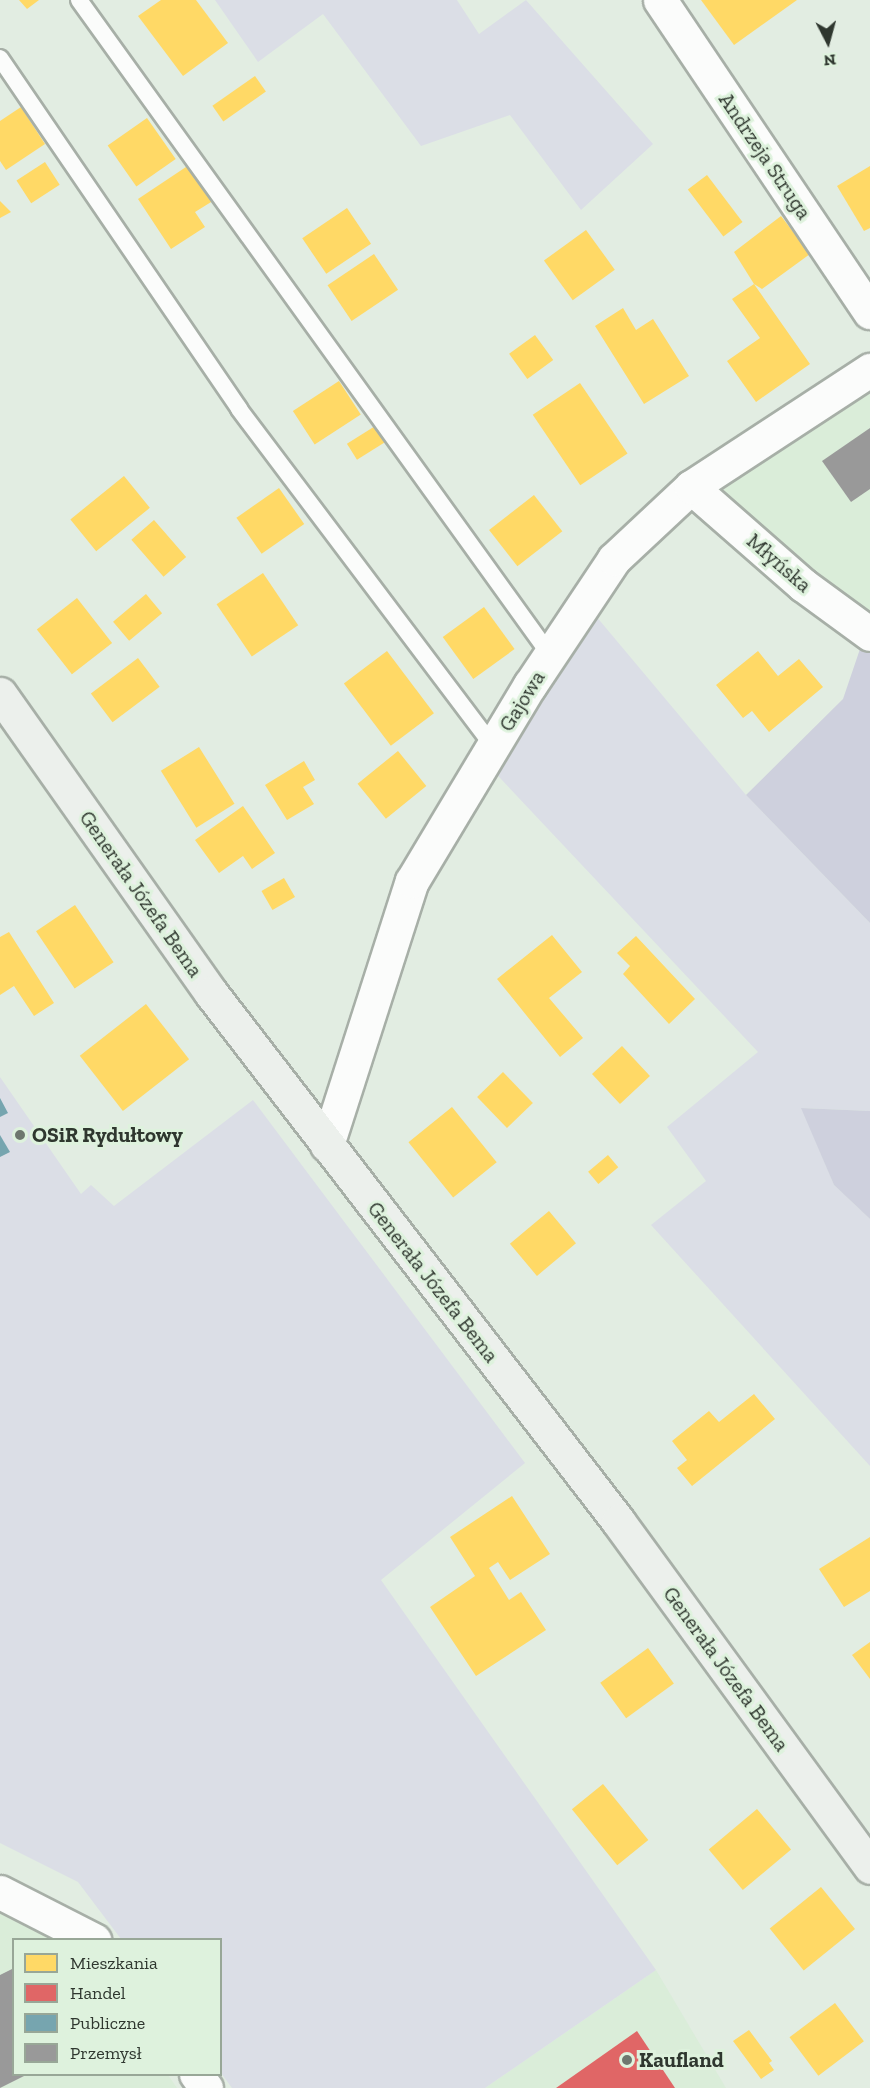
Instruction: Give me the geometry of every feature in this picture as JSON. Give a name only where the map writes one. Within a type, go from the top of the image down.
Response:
[{"type":"street","name":"Andrzeja Struga","points":[[660,0],[870,312]]},
{"type":"street","name":"Gajowa","points":[[327,1145],[412,881],[550,655],[614,560],[691,487],[870,370]]},
{"type":"street","name":"Młyńska","points":[[691,487],[803,585],[870,634]]},
{"type":"street","name":"Generała Józefa Bema","points":[[0,694],[211,993],[618,1521],[870,1867]]},
{"type":"street","points":[[0,1892],[90,1938]]},
{"type":"lane","points":[[79,0],[550,655]]},
{"type":"lane","points":[[0,58],[239,410],[493,746]]},
{"type":"shaded area","points":[[215,0],[457,0],[479,34],[526,0],[653,144],[581,210],[510,115],[421,146],[323,14],[258,62]]},
{"type":"shaded area","points":[[870,370],[870,649],[860,649],[782,580],[691,487]]},
{"type":"shaded area","points":[[585,603],[746,795],[870,923],[870,1111],[802,1108],[834,1185],[870,1219],[870,1466],[651,1225],[706,1181],[667,1127],[758,1052],[484,761]]},
{"type":"shaded area","points":[[860,649],[870,649],[870,923],[746,795],[843,699]]},
{"type":"shaded area","points":[[0,1077],[81,1194],[91,1185],[114,1206],[253,1100],[525,1463],[381,1580],[656,1970],[485,2088],[232,2088],[222,2074],[222,1938],[120,1938],[78,1882],[0,1843]]},
{"type":"shaded area","points":[[801,1108],[870,1111],[870,1219],[834,1185]]},
{"type":"shaded area","points":[[0,1905],[70,1938],[12,1938],[12,2076],[169,2076],[177,2088],[0,2088]]},
{"type":"shaded area","points":[[656,1970],[726,2088],[485,2088]]},
{"type":"building: Mieszkania","points":[[19,0],[39,0],[27,9]]},
{"type":"building: Mieszkania","points":[[161,0],[196,0],[228,43],[183,76],[138,16]]},
{"type":"building: Mieszkania","points":[[701,0],[797,0],[734,45]]},
{"type":"building: Mieszkania","points":[[255,76],[266,92],[223,121],[212,106]]},
{"type":"building: Mieszkania","points":[[21,107],[45,144],[6,170],[0,161],[0,121]]},
{"type":"building: Mieszkania","points":[[147,118],[176,159],[136,186],[108,146]]},
{"type":"building: Mieszkania","points":[[45,162],[60,185],[31,203],[16,181]]},
{"type":"building: Mieszkania","points":[[192,163],[216,199],[195,212],[205,227],[171,249],[138,199]]},
{"type":"building: Mieszkania","points":[[870,166],[870,228],[864,231],[837,186]]},
{"type":"building: Mieszkania","points":[[707,175],[743,222],[723,237],[688,189]]},
{"type":"building: Mieszkania","points":[[0,201],[11,212],[0,218]]},
{"type":"building: Mieszkania","points":[[347,208],[371,244],[326,274],[302,238]]},
{"type":"building: Mieszkania","points":[[781,216],[810,254],[762,289],[754,284],[734,252]]},
{"type":"building: Mieszkania","points":[[586,230],[615,270],[573,300],[544,261]]},
{"type":"building: Mieszkania","points":[[374,254],[398,290],[352,321],[328,285]]},
{"type":"building: Mieszkania","points":[[754,284],[810,364],[756,402],[727,361],[760,338],[732,299]]},
{"type":"building: Mieszkania","points":[[623,308],[636,330],[653,319],[689,376],[644,404],[595,326]]},
{"type":"building: Mieszkania","points":[[535,335],[553,360],[527,379],[509,354]]},
{"type":"building: Mieszkania","points":[[339,381],[361,415],[315,445],[293,411]]},
{"type":"building: Mieszkania","points":[[580,383],[628,453],[580,485],[533,415]]},
{"type":"building: Mieszkania","points":[[380,423],[390,439],[357,460],[347,444]]},
{"type":"building: Mieszkania","points":[[124,476],[150,508],[96,551],[70,519]]},
{"type":"building: Mieszkania","points":[[279,488],[304,524],[262,554],[236,518]]},
{"type":"building: Mieszkania","points":[[534,495],[562,531],[517,566],[489,530]]},
{"type":"building: Mieszkania","points":[[154,520],[186,557],[164,577],[131,540]]},
{"type":"building: Mieszkania","points":[[263,573],[298,625],[252,657],[217,604]]},
{"type":"building: Mieszkania","points":[[146,594],[162,613],[129,641],[113,622]]},
{"type":"building: Mieszkania","points":[[77,598],[112,643],[72,674],[37,629]]},
{"type":"building: Mieszkania","points":[[484,607],[515,649],[473,679],[443,637]]},
{"type":"building: Mieszkania","points":[[387,651],[434,713],[391,746],[344,683]]},
{"type":"building: Mieszkania","points":[[758,651],[778,676],[799,659],[823,687],[769,732],[752,711],[743,718],[716,685]]},
{"type":"building: Mieszkania","points":[[138,658],[160,687],[113,722],[91,694]]},
{"type":"building: Mieszkania","points":[[199,747],[235,804],[196,828],[161,771]]},
{"type":"building: Mieszkania","points":[[398,751],[426,786],[386,819],[358,784]]},
{"type":"building: Mieszkania","points":[[304,761],[315,780],[303,787],[314,804],[287,820],[265,785]]},
{"type":"building: Mieszkania","points":[[243,806],[275,853],[252,869],[243,856],[219,873],[195,840]]},
{"type":"building: Mieszkania","points":[[284,878],[295,897],[272,910],[261,891]]},
{"type":"building: Mieszkania","points":[[75,905],[114,962],[75,988],[36,931]]},
{"type":"building: Mieszkania","points":[[9,932],[54,1003],[34,1016],[14,986],[0,995],[0,937]]},
{"type":"building: Mieszkania","points":[[552,935],[582,972],[549,998],[583,1038],[560,1057],[497,979]]},
{"type":"building: Mieszkania","points":[[636,936],[695,999],[669,1024],[623,974],[630,966],[617,953]]},
{"type":"building: Mieszkania","points":[[146,1004],[189,1059],[123,1111],[80,1056]]},
{"type":"building: Mieszkania","points":[[622,1046],[650,1076],[620,1104],[592,1074]]},
{"type":"building: Mieszkania","points":[[503,1072],[533,1103],[507,1128],[477,1097]]},
{"type":"building: Mieszkania","points":[[452,1107],[497,1162],[453,1197],[408,1142]]},
{"type":"building: Mieszkania","points":[[608,1155],[618,1167],[598,1184],[588,1172]]},
{"type":"building: Mieszkania","points":[[549,1211],[576,1243],[537,1276],[510,1244]]},
{"type":"building: Mieszkania","points":[[754,1394],[775,1419],[692,1486],[677,1468],[687,1460],[672,1441],[709,1411],[719,1422]]},
{"type":"building: Mieszkania","points":[[512,1496],[550,1554],[510,1580],[498,1562],[489,1568],[509,1600],[521,1592],[546,1630],[476,1676],[430,1607],[475,1576],[450,1537]]},
{"type":"building: Mieszkania","points":[[870,1537],[870,1591],[844,1607],[819,1569]]},
{"type":"building: Mieszkania","points":[[870,1642],[870,1679],[852,1655]]},
{"type":"building: Mieszkania","points":[[648,1648],[674,1684],[626,1718],[600,1683]]},
{"type":"building: Mieszkania","points":[[603,1784],[648,1840],[617,1865],[572,1809]]},
{"type":"building: Mieszkania","points":[[757,1809],[791,1850],[743,1890],[709,1849]]},
{"type":"building: Mieszkania","points":[[821,1887],[855,1929],[804,1971],[770,1929]]},
{"type":"building: Mieszkania","points":[[835,2003],[864,2041],[818,2076],[789,2037]]},
{"type":"building: Mieszkania","points":[[749,2030],[772,2061],[769,2063],[774,2070],[761,2079],[733,2041]]},
{"type":"building: Handel","name":"Kaufland","points":[[637,2031],[675,2088],[556,2088]]},
{"type":"building: Publiczne","name":"OSiR Rydułtowy","points":[[0,1098],[8,1113],[0,1117]]},
{"type":"building: Publiczne","name":"OSiR Rydułtowy","points":[[0,1135],[10,1152],[0,1157]]},
{"type":"building: Przemysł","points":[[870,428],[870,489],[851,502],[822,461]]},
{"type":"building: Przemysł","points":[[12,1969],[12,2076],[24,2076],[0,2088],[0,1975]]},
{"type":"place","name":"OSiR Rydułtowy","points":[[20,1135]]},
{"type":"place","name":"Kaufland","points":[[627,2060]]}]
